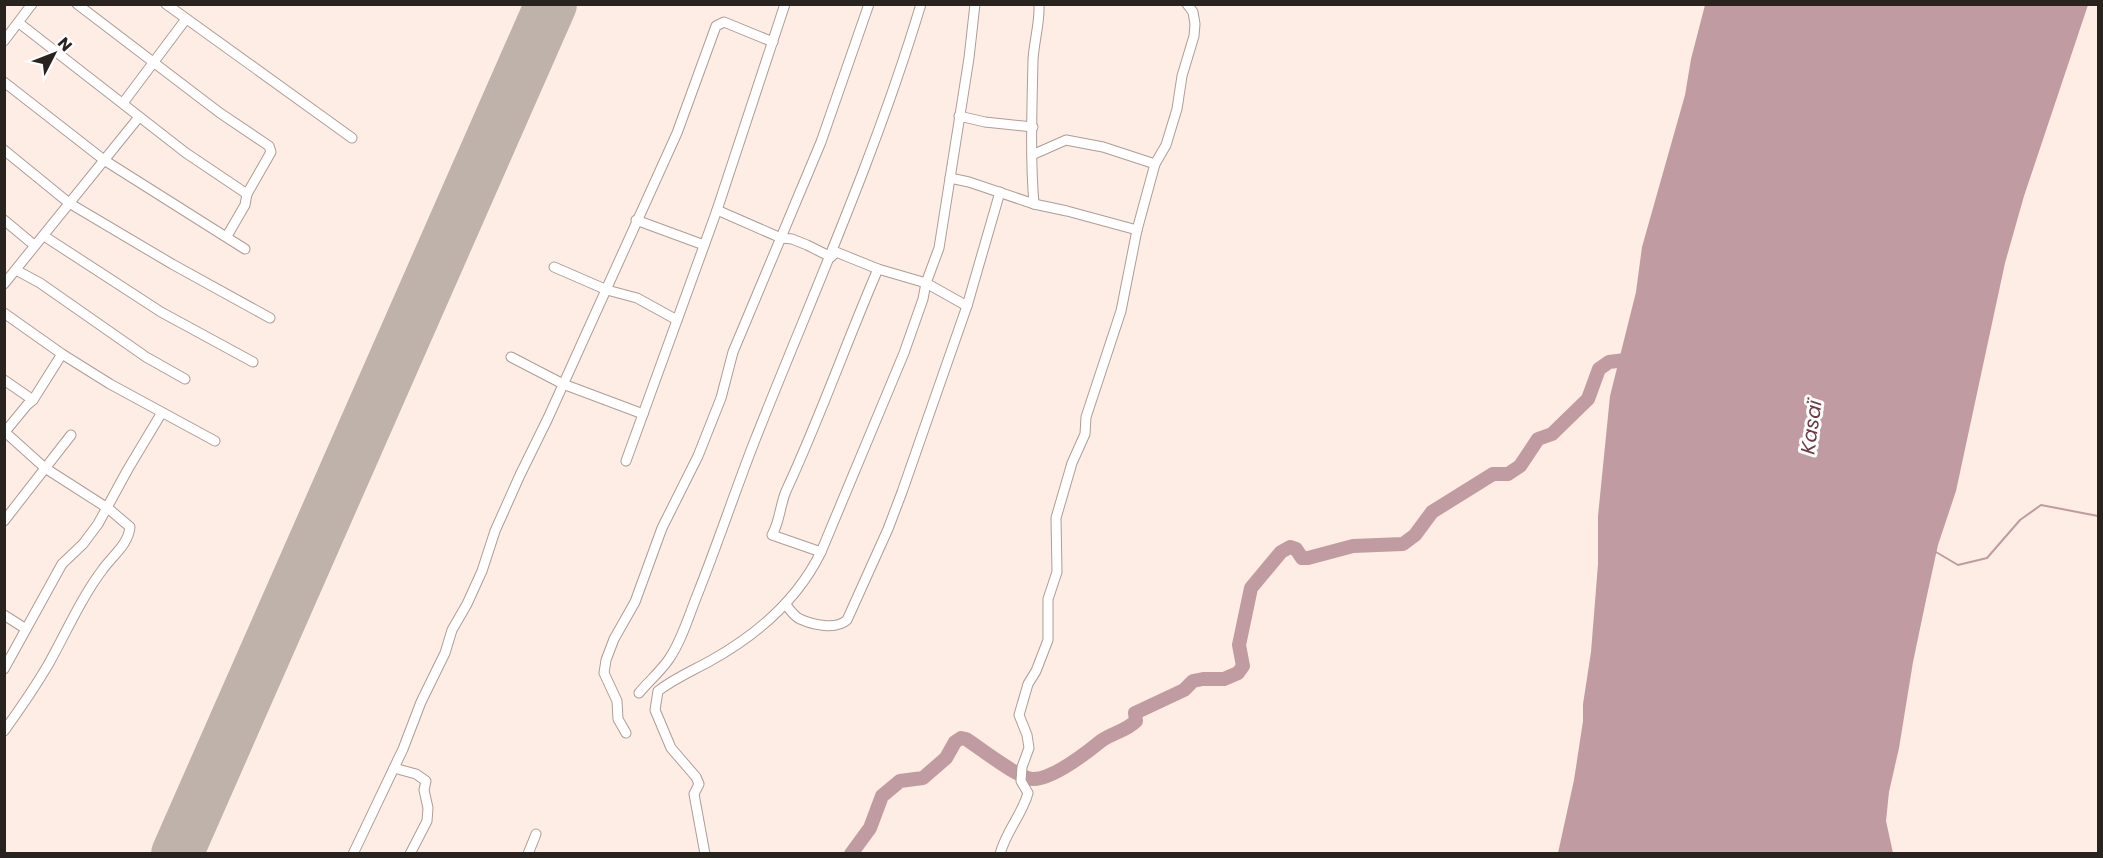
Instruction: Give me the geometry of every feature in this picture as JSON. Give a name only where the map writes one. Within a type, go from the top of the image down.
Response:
[{"type":"street","points":[[4,41],[32,4]]},
{"type":"street","points":[[77,4],[152,63],[271,148],[271,152],[247,194],[245,205],[226,236]]},
{"type":"street","points":[[166,4],[352,138]]},
{"type":"street","points":[[626,461],[717,210],[785,4]]},
{"type":"street","points":[[626,733],[618,719],[617,701],[604,673],[606,660],[614,639],[635,602],[662,528],[702,447],[721,398],[734,352],[821,142],[869,4]]},
{"type":"street","points":[[639,693],[669,659],[685,626],[752,447],[804,317],[831,257],[883,119],[921,4]]},
{"type":"street","points":[[705,854],[694,794],[699,784],[696,777],[671,748],[656,710],[658,691],[674,679],[711,661],[754,634],[786,606],[810,575],[821,552],[904,353],[939,248],[969,57],[975,4]]},
{"type":"street","points":[[1034,204],[1031,171],[1034,59],[1039,4]]},
{"type":"street","points":[[1000,854],[1006,835],[1024,806],[1028,794],[1021,782],[1022,767],[1029,748],[1027,735],[1019,715],[1028,684],[1036,671],[1048,640],[1048,599],[1057,572],[1056,518],[1059,504],[1072,463],[1085,434],[1086,417],[1121,311],[1137,230],[1155,164],[1171,133],[1182,76],[1194,36],[1194,18],[1188,4]]},
{"type":"street","points":[[123,103],[186,18]]},
{"type":"street","points":[[353,854],[445,653],[452,630],[482,571],[495,531],[677,133],[716,26],[724,22],[773,42]]},
{"type":"street","points":[[19,23],[208,169],[247,194]]},
{"type":"street","points":[[4,82],[104,160],[245,249]]},
{"type":"street","points":[[959,116],[985,122],[1033,127]]},
{"type":"street","points":[[4,284],[139,117]]},
{"type":"street","points":[[1032,155],[1066,140],[1103,147],[1155,164]]},
{"type":"street","points":[[4,150],[69,203],[270,318]]},
{"type":"street","points":[[950,178],[1034,204],[1137,230]]},
{"type":"street","points":[[786,606],[798,618],[822,625],[839,626],[847,620],[888,529],[968,306],[1000,192]]},
{"type":"street","points":[[717,210],[781,238],[800,242],[831,257]]},
{"type":"street","points":[[4,220],[34,245]]},
{"type":"street","points":[[636,220],[704,245]]},
{"type":"street","points":[[44,236],[161,312],[253,362]]},
{"type":"street","points":[[831,257],[837,252],[878,269],[926,283],[968,306]]},
{"type":"street","points":[[554,267],[607,290],[638,298],[677,320]]},
{"type":"street","points":[[821,552],[772,534],[776,528],[783,497],[816,427],[834,374],[878,269]]},
{"type":"street","points":[[16,270],[40,283],[146,357],[185,379]]},
{"type":"street","points":[[4,313],[62,354],[161,414],[215,441]]},
{"type":"street","points":[[4,730],[48,665],[76,610],[104,568],[120,551],[129,532],[129,527],[45,468],[5,432],[33,400],[62,354]]},
{"type":"street","points":[[511,357],[563,384],[643,414]]},
{"type":"street","points":[[4,380],[33,400]]},
{"type":"street","points":[[4,669],[62,564],[83,544],[99,524],[161,414]]},
{"type":"street","points":[[4,520],[71,435]]},
{"type":"street","points":[[4,615],[26,629]]},
{"type":"street","points":[[394,768],[416,774],[426,781],[424,789],[428,808],[427,821],[410,854]]},
{"type":"street","points":[[528,854],[537,834]]},
{"type":"water","name":"Kasaï","points":[[1705,5],[2088,5],[2024,196],[2005,263],[1956,491],[1938,545],[1889,792],[1886,821],[1893,853],[1558,853],[1574,780],[1591,652],[1598,564],[1598,516],[1610,396],[1636,292],[1642,247],[1685,95],[1691,59]]},
{"type":"waterway","points":[[851,854],[870,828],[882,796],[900,781],[923,778],[946,758],[955,742],[961,738],[1019,774],[1027,778],[1041,778],[1068,765],[1105,738],[1132,724],[1136,721],[1135,713],[1184,690],[1193,681],[1224,679],[1238,673],[1243,666],[1239,645],[1251,588],[1281,552],[1290,547],[1296,549],[1302,558],[1308,558],[1353,546],[1403,544],[1415,535],[1432,512],[1493,474],[1508,474],[1520,466],[1538,439],[1552,434],[1588,399],[1599,369],[1609,362],[1633,359]]},
{"type":"waterway","points":[[1936,552],[1958,565],[1987,558],[2020,520],[2041,505],[2098,516]]},
{"type":"runway","points":[[177,854],[551,4]]}]
